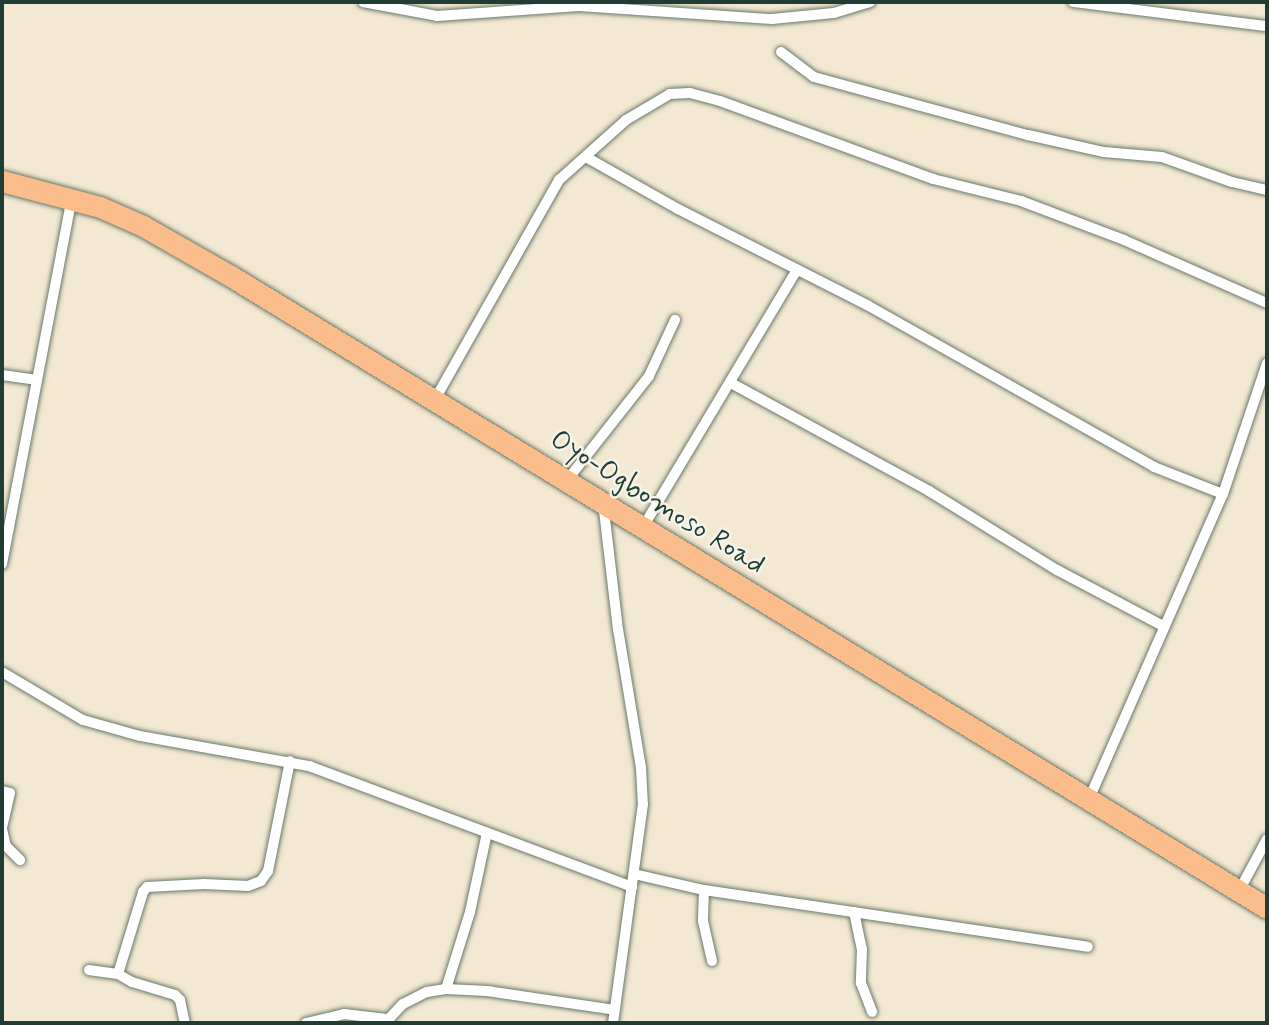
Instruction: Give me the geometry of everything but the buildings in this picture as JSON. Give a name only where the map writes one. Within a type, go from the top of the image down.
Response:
[{"type":"highway","name":"Oyo-Ogbomoso Road","points":[[2,181],[72,197],[154,232],[568,479],[1267,908]]},
{"type":"street","points":[[363,2],[437,16],[579,6],[772,19],[834,13],[870,2]]},
{"type":"street","points":[[1073,2],[1267,26]]},
{"type":"street","points":[[781,52],[814,77],[1028,135],[1104,152],[1162,157],[1232,182],[1267,190]]},
{"type":"street","points":[[434,401],[559,180],[626,120],[670,93],[690,93],[720,101],[943,182],[1021,201],[1124,240],[1267,303]]},
{"type":"street","points":[[586,158],[867,305],[1154,467],[1223,494]]},
{"type":"street","points":[[2,564],[72,197]]},
{"type":"street","points":[[643,527],[797,270]]},
{"type":"street","points":[[568,479],[649,376],[675,320]]},
{"type":"street","points":[[1089,799],[1223,494],[1267,363]]},
{"type":"street","points":[[2,375],[36,380]]},
{"type":"street","points":[[731,383],[929,491],[1057,570],[1163,626]]},
{"type":"street","points":[[603,502],[618,629],[641,768],[643,804],[613,1023]]},
{"type":"street","points":[[2,672],[62,710],[93,723],[139,736],[290,761],[632,887]]},
{"type":"street","points":[[118,974],[143,892],[147,887],[204,884],[248,886],[261,881],[268,871],[290,761]]},
{"type":"street","points":[[2,790],[10,793],[2,828],[6,846],[20,860]]},
{"type":"street","points":[[446,989],[470,912],[487,833]]},
{"type":"street","points":[[1239,891],[1267,839]]},
{"type":"street","points":[[634,874],[704,890],[1088,947]]},
{"type":"street","points":[[704,890],[703,921],[712,961]]},
{"type":"street","points":[[854,912],[862,949],[861,983],[872,1012]]},
{"type":"street","points":[[89,970],[118,974],[132,982],[175,995],[180,1000],[185,1023]]},
{"type":"street","points":[[306,1023],[344,1014],[386,1021],[403,1004],[427,992],[446,989],[487,991],[615,1010]]}]
